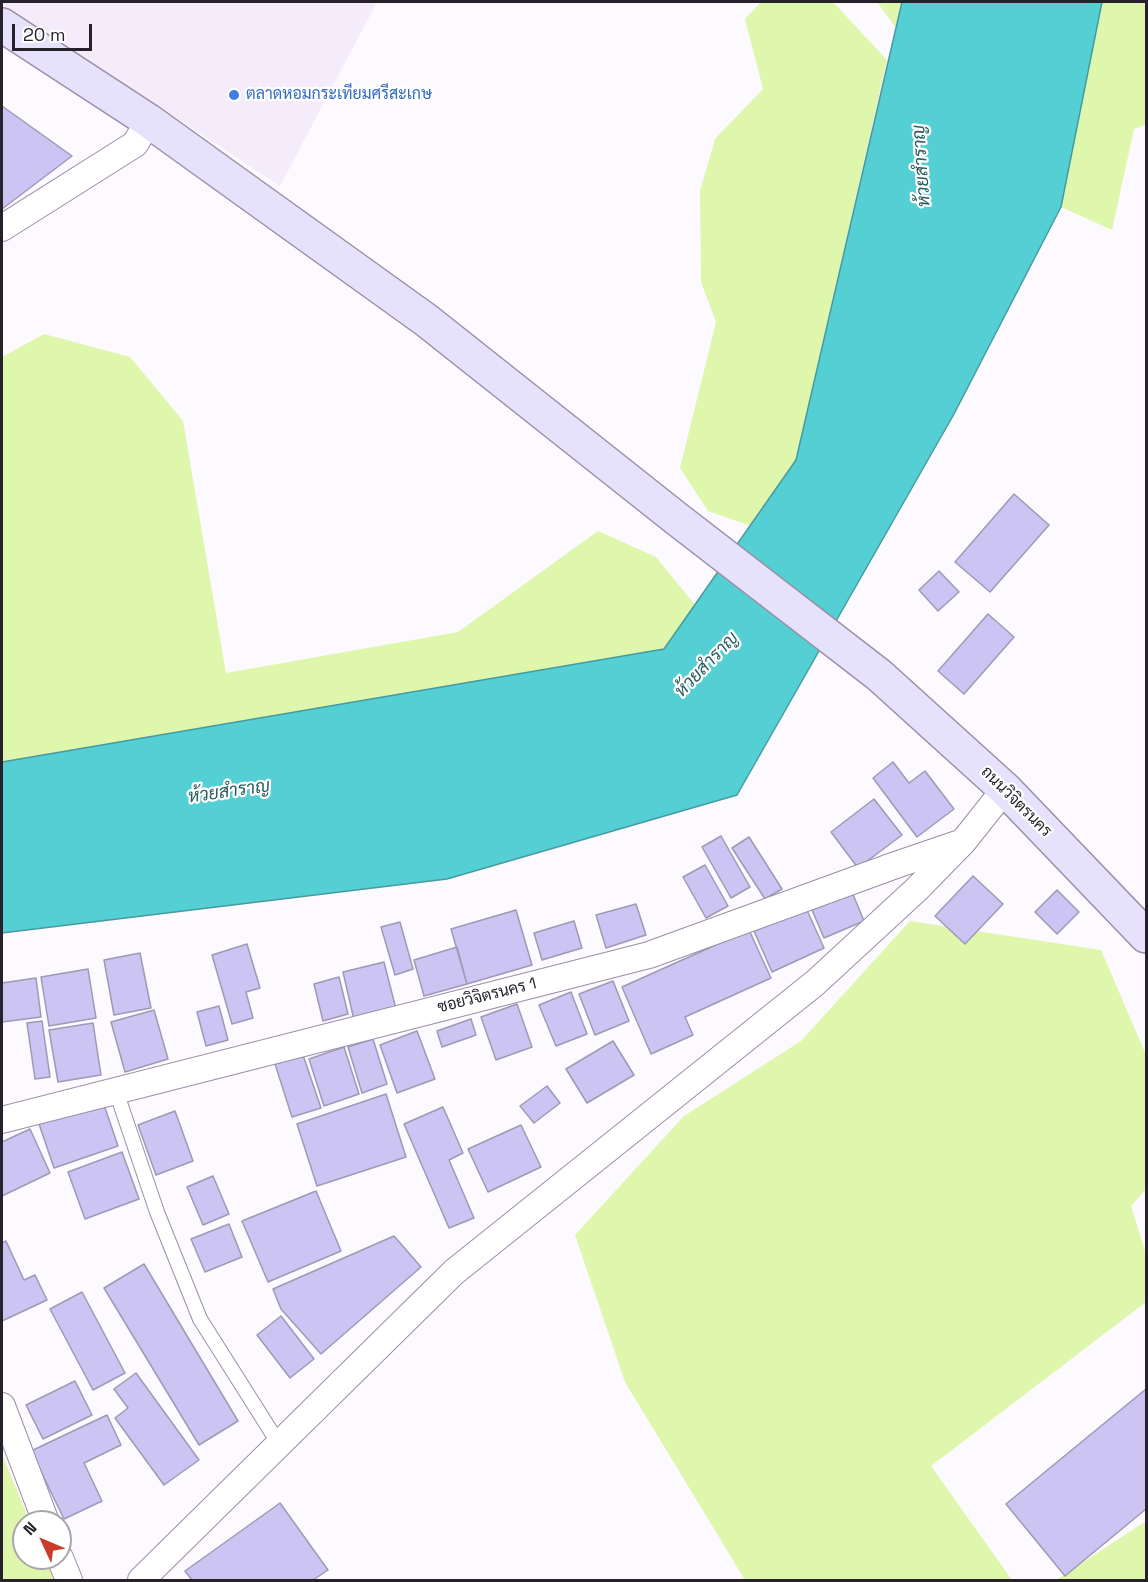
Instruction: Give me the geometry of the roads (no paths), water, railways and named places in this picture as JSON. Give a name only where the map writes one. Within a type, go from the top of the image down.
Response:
[{"type":"street","name":"ถนนวิจิตรนคร","points":[[2,25],[149,121],[426,320],[677,519],[879,675],[1005,789],[1146,936]]},
{"type":"street","points":[[2,228],[135,144],[149,121]]},
{"type":"street","points":[[141,1581],[453,1272],[815,983],[917,889],[963,842],[1005,789]]},
{"type":"street","name":"ซอยวิจิตรนคร 1","points":[[2,1120],[649,955],[963,842]]},
{"type":"street","points":[[2,1406],[41,1510]]},
{"type":"lane","points":[[116,1091],[157,1212],[200,1319],[279,1444]]},
{"type":"water","name":"ห้วยสำราญ","points":[[902,2],[1102,2],[1061,207],[954,414],[737,795],[447,879],[2,933],[2,762],[664,649],[796,460]]},
{"type":"place","name":"ตลาดหอมกระเทียมศรีสะเกษ","points":[[234,95]]}]
